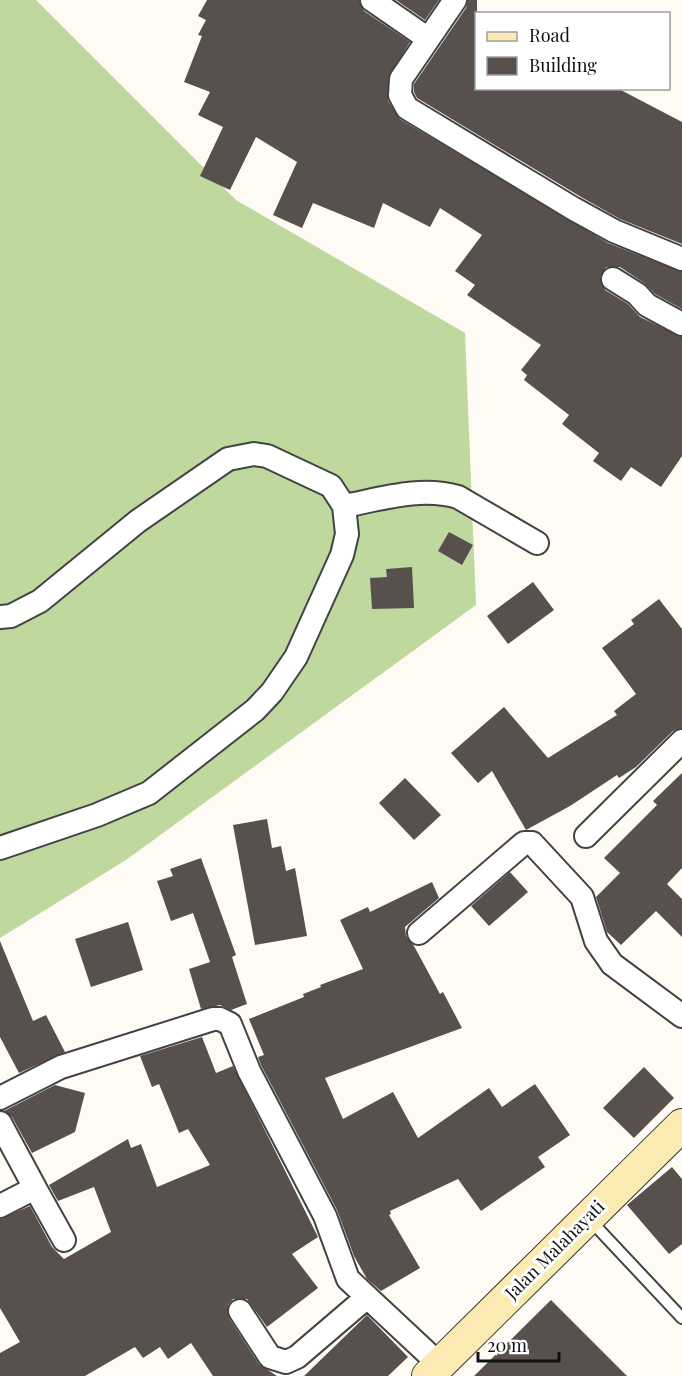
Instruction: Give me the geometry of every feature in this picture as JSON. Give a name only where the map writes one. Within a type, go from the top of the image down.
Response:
[{"type":"main road","name":"Jalan Malahayati","points":[[434,1370],[682,1125]]},
{"type":"street","points":[[372,0],[427,38]]},
{"type":"street","points":[[455,0],[427,38],[399,84],[400,95],[407,108],[614,231],[682,259]]},
{"type":"street","points":[[613,279],[637,294],[647,305],[682,324]]},
{"type":"street","points":[[0,617],[11,616],[39,602],[138,521],[228,459],[254,454],[267,456],[331,486],[344,506],[347,534],[342,555],[296,657],[272,692],[255,710],[149,793],[107,811],[0,848]]},
{"type":"street","points":[[344,506],[418,492],[445,494],[458,498],[537,543]]},
{"type":"street","points":[[586,836],[682,741]]},
{"type":"street","points":[[419,933],[524,843],[532,843],[582,897],[596,941],[606,957],[682,1016]]},
{"type":"street","points":[[0,1098],[48,1073],[75,1063],[213,1019],[230,1024],[249,1071],[325,1216],[337,1244],[345,1272],[366,1298],[434,1370]]},
{"type":"street","points":[[0,1123],[64,1240]]},
{"type":"street","points":[[0,1206],[35,1188]]},
{"type":"street","points":[[240,1311],[270,1357],[286,1362],[297,1357],[366,1298]]},
{"type":"lane","points":[[587,1217],[682,1318]]},
{"type":"green space","points":[[0,0],[36,0],[236,200],[465,333],[476,605],[126,860],[0,938]]},
{"type":"building","points":[[207,0],[359,0],[364,11],[410,42],[388,78],[388,101],[400,119],[608,243],[682,272],[682,309],[655,294],[644,283],[620,267],[606,267],[600,278],[605,290],[628,304],[640,317],[682,337],[682,456],[661,487],[631,467],[621,481],[593,461],[599,453],[562,424],[569,415],[524,380],[527,375],[521,370],[541,345],[467,295],[475,285],[455,271],[482,235],[440,208],[430,227],[383,203],[374,228],[313,203],[302,228],[273,215],[297,162],[256,137],[230,190],[200,176],[223,127],[198,115],[210,92],[184,82],[202,36],[198,35],[206,20],[198,16]]},
{"type":"building","points":[[396,0],[439,0],[425,20]]},
{"type":"building","points":[[468,0],[477,0],[475,90],[621,90],[682,122],[682,244],[620,219],[417,98],[414,84],[466,8]]},
{"type":"building","points":[[449,532],[473,545],[462,565],[438,551]]},
{"type":"building","points":[[412,567],[414,608],[372,609],[370,578],[387,577],[386,569]]},
{"type":"building","points":[[533,582],[554,610],[508,644],[487,616]]},
{"type":"building","points":[[659,599],[682,629],[682,728],[673,731],[636,767],[619,778],[617,775],[570,806],[526,830],[492,771],[478,783],[451,753],[504,707],[548,758],[617,715],[614,711],[636,694],[602,648],[634,624],[631,620]]},
{"type":"building","points":[[682,773],[682,868],[667,884],[682,899],[682,937],[656,911],[621,945],[607,932],[596,897],[620,873],[604,858],[657,805],[653,801]]},
{"type":"building","points":[[405,778],[441,815],[414,840],[379,803]]},
{"type":"building","points":[[267,819],[272,848],[281,846],[286,871],[295,868],[307,936],[255,945],[233,825]]},
{"type":"building","points":[[201,858],[236,955],[232,957],[247,1004],[231,1010],[220,1005],[201,1009],[189,969],[210,962],[193,913],[171,921],[157,881],[173,876],[170,869]]},
{"type":"building","points":[[510,872],[528,892],[489,926],[471,906]]},
{"type":"building","points":[[432,882],[439,898],[405,927],[406,936],[414,946],[440,994],[443,992],[462,1028],[325,1078],[343,1119],[393,1092],[418,1138],[489,1088],[502,1107],[535,1084],[570,1135],[538,1157],[545,1167],[481,1211],[458,1179],[390,1211],[389,1215],[420,1268],[381,1291],[367,1279],[354,1256],[337,1210],[261,1065],[258,1057],[264,1055],[249,1019],[304,997],[303,994],[321,987],[320,985],[363,969],[340,920],[368,907],[370,912]]},
{"type":"building","points":[[128,922],[143,970],[91,987],[75,939]]},
{"type":"building","points":[[0,941],[33,1021],[46,1015],[65,1052],[19,1073],[0,1037]]},
{"type":"building","points":[[202,1037],[216,1073],[233,1066],[318,1237],[292,1254],[318,1288],[267,1327],[247,1299],[233,1299],[228,1305],[229,1318],[259,1364],[277,1376],[213,1376],[191,1343],[168,1359],[160,1347],[143,1358],[135,1347],[85,1376],[0,1376],[0,1353],[20,1342],[0,1308],[0,1219],[30,1206],[52,1247],[64,1259],[111,1232],[94,1187],[58,1201],[49,1185],[128,1139],[131,1148],[141,1144],[157,1187],[210,1165],[188,1129],[179,1133],[159,1084],[152,1087],[140,1056]]},
{"type":"building","points":[[644,1067],[674,1098],[634,1138],[603,1108]]},
{"type":"building","points":[[55,1085],[85,1093],[75,1132],[32,1153],[12,1117],[4,1111]]},
{"type":"building","points":[[672,1167],[682,1179],[682,1244],[669,1254],[627,1205]]},
{"type":"building","points":[[551,1300],[627,1376],[474,1376]]},
{"type":"building","points":[[367,1315],[408,1357],[388,1376],[304,1376]]}]
